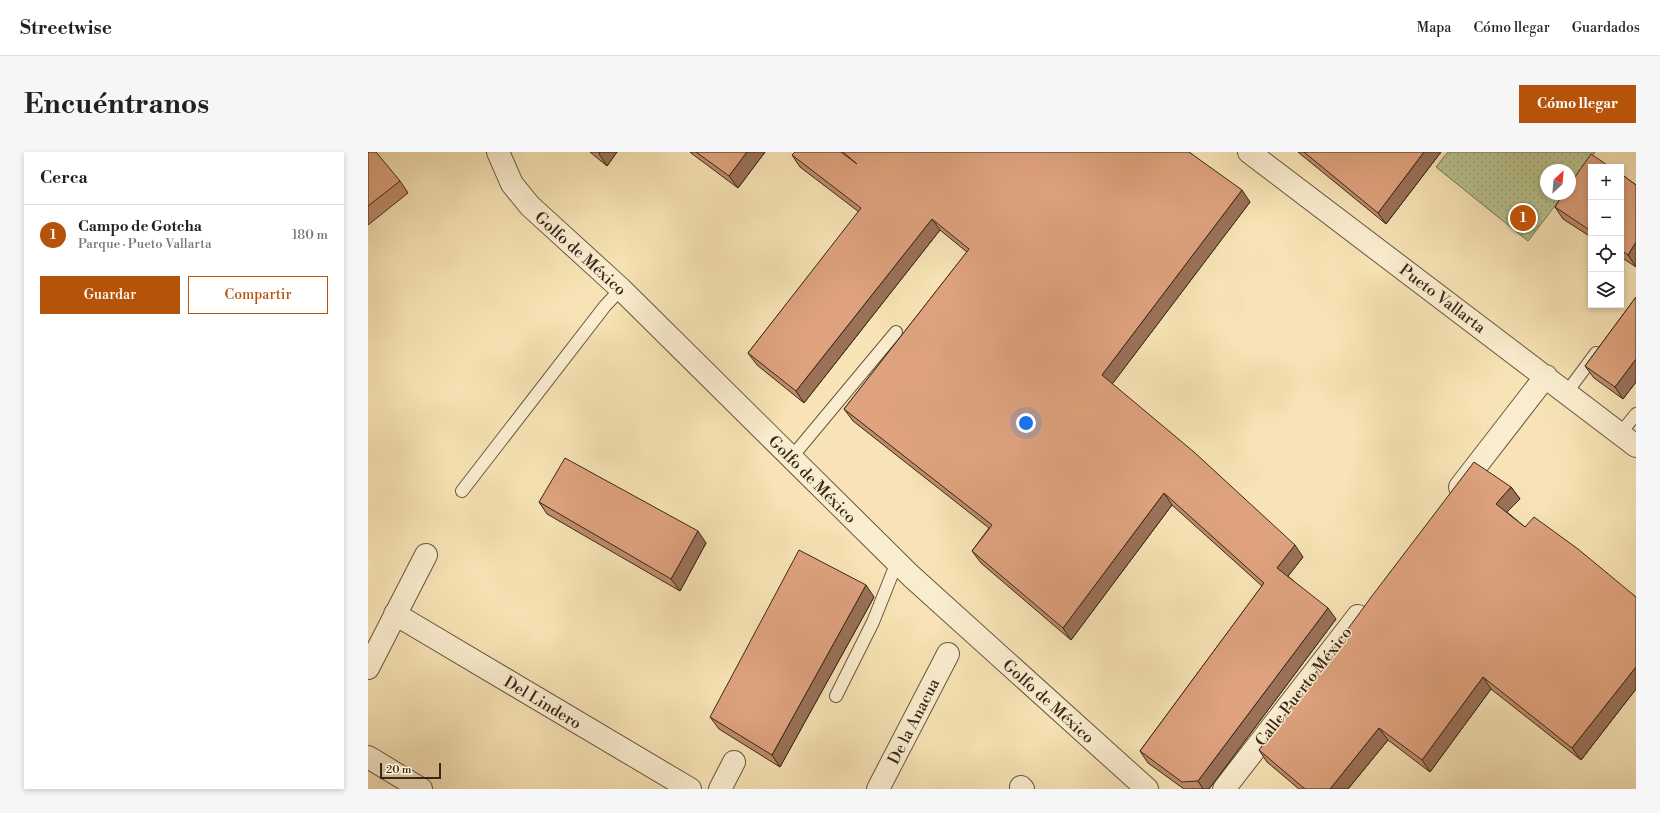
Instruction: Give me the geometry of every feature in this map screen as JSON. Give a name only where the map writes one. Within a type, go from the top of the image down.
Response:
[{"type":"street","name":"Golfo de México","points":[[498,152],[512,184],[530,206],[621,289],[897,562],[962,623],[1148,789]]},
{"type":"street","name":"Pueto Vallarta","points":[[1249,152],[1546,376],[1628,440]]},
{"type":"street","points":[[1448,502],[1546,376]]},
{"type":"street","points":[[368,668],[426,555]]},
{"type":"street","name":"Calle Puerto México","points":[[1224,789],[1369,602]]},
{"type":"street","name":"Del Lindero","points":[[395,614],[690,789]]},
{"type":"street","name":"De la Anacua","points":[[878,789],[948,654]]},
{"type":"street","points":[[368,757],[421,789]]},
{"type":"street","points":[[720,789],[734,762]]},
{"type":"lane","points":[[462,491],[605,306],[621,289]]},
{"type":"lane","points":[[791,458],[896,332]]},
{"type":"lane","points":[[1566,392],[1604,343]]},
{"type":"lane","points":[[1628,440],[1636,414]]},
{"type":"lane","points":[[836,696],[873,622],[897,562]]},
{"type":"green space","points":[[1448,152],[1595,152],[1576,178],[1576,164],[1540,164],[1540,200],[1559,200],[1528,241],[1436,167]]},
{"type":"building","points":[[368,152],[376,152],[400,181],[368,206]]},
{"type":"building","points":[[696,152],[747,152],[729,176]]},
{"type":"building","points":[[795,152],[841,152],[857,164],[843,152],[1189,152],[1242,190],[1102,375],[1194,452],[1295,545],[1277,568],[1328,608],[1198,781],[1182,782],[1140,751],[1264,583],[1164,493],[1063,628],[972,551],[992,525],[844,409],[969,249],[932,219],[796,391],[748,353],[861,208],[792,155]]},
{"type":"building","points":[[1304,152],[1424,152],[1378,213]]},
{"type":"building","points":[[1591,154],[1606,164],[1588,164],[1588,229],[1555,207],[1559,200],[1576,200],[1576,175]]},
{"type":"building","points":[[1624,176],[1636,185],[1636,242],[1628,255],[1624,252]]},
{"type":"building","points":[[1636,297],[1636,359],[1615,387],[1585,366]]},
{"type":"building","points":[[565,458],[698,531],[671,579],[539,502]]},
{"type":"building","points":[[1474,462],[1511,487],[1496,504],[1525,527],[1534,517],[1578,549],[1636,597],[1636,667],[1572,748],[1483,677],[1422,760],[1379,728],[1330,789],[1305,789],[1259,750],[1372,596]]},
{"type":"building","points":[[799,550],[866,585],[772,755],[710,717]]},
{"type":"place","name":"Campo de Gotcha","points":[[1523,218]]}]
